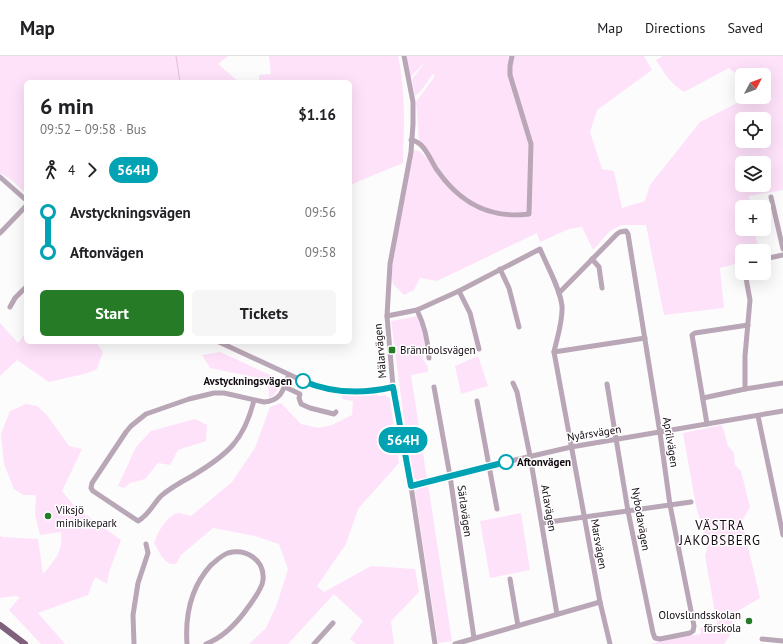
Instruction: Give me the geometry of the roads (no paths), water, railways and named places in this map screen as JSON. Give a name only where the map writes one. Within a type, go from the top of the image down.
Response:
[{"type":"main road","points":[[0,624],[25,644]]},
{"type":"street","name":"Mälarvägen","points":[[404,56],[413,102],[413,124],[410,152],[390,264],[387,316],[393,387],[411,486],[435,644]]},
{"type":"street","points":[[411,140],[420,144],[446,182],[469,202],[482,209],[498,214],[514,216],[529,214],[531,144],[510,75],[512,56]]},
{"type":"street","points":[[0,177],[24,198]]},
{"type":"street","points":[[771,197],[783,249]]},
{"type":"street","points":[[0,233],[24,208]]},
{"type":"street","name":"Aprilvägen","points":[[592,259],[620,232],[626,231],[628,235],[645,338],[670,504],[694,626],[693,631],[674,636]]},
{"type":"street","points":[[387,316],[417,310],[540,249],[559,293],[562,311],[554,352],[645,338]]},
{"type":"street","points":[[771,258],[783,255]]},
{"type":"street","points":[[559,293],[592,259],[599,267],[602,288]]},
{"type":"street","points":[[500,269],[509,288],[519,327]]},
{"type":"street","points":[[745,389],[750,300],[746,280]]},
{"type":"street","points":[[10,307],[15,298],[24,289]]},
{"type":"street","points":[[459,290],[470,313],[479,349]]},
{"type":"street","points":[[417,310],[427,334],[429,358]]},
{"type":"street","points":[[707,424],[692,335],[695,333],[748,326]]},
{"type":"street","points":[[223,344],[314,386],[337,391],[360,391],[393,387]]},
{"type":"street","name":"Marsvägen","points":[[554,352],[600,602],[610,644]]},
{"type":"street","points":[[254,400],[250,417],[243,432],[229,449],[212,464],[177,484],[161,496],[144,518],[138,521],[92,491],[90,488],[126,432],[146,414],[214,393],[224,393],[270,402],[281,394],[289,374]]},
{"type":"street","name":"Arlavägen","points":[[513,383],[517,392],[530,456],[557,614]]},
{"type":"street","points":[[703,398],[783,383]]},
{"type":"street","name":"Nybodavägen","points":[[607,384],[618,440],[628,511],[653,633],[655,638],[674,636]]},
{"type":"street","points":[[285,387],[300,394],[299,398],[301,404],[322,412],[334,414],[336,412]]},
{"type":"street","name":"Särlavägen","points":[[434,387],[450,476],[474,638]]},
{"type":"street","points":[[477,401],[497,509]]},
{"type":"street","name":"Nyårsvägen","points":[[411,486],[571,447],[783,411]]},
{"type":"street","points":[[758,416],[783,535]]},
{"type":"street","points":[[542,523],[691,502]]},
{"type":"street","points":[[134,644],[133,615],[138,583],[148,554],[146,544]]},
{"type":"street","points":[[187,644],[187,614],[190,601],[197,584],[216,560],[228,553],[246,553],[259,563],[263,580],[259,590],[243,616],[231,628],[212,642],[206,644]]},
{"type":"street","points":[[510,579],[518,626]]},
{"type":"street","points":[[457,644],[600,602]]},
{"type":"street","points":[[314,644],[333,623]]},
{"type":"street","points":[[765,641],[783,641]]},
{"type":"waterway","points":[[176,56],[180,80]]},
{"type":"place","name":"Brännbolsvägen","points":[[392,350]]},
{"type":"place","name":"Avstyckningsvägen","points":[[303,381]]},
{"type":"place","name":"Aftonvägen","points":[[506,462]]},
{"type":"place","name":"Viksjö minibikepark","points":[[48,516]]},
{"type":"place","name":"Olovslundsskolan förskola","points":[[749,621]]},
{"type":"district","name":"VÄSTRA JAKOBSBERG","points":[[720,532]]}]
